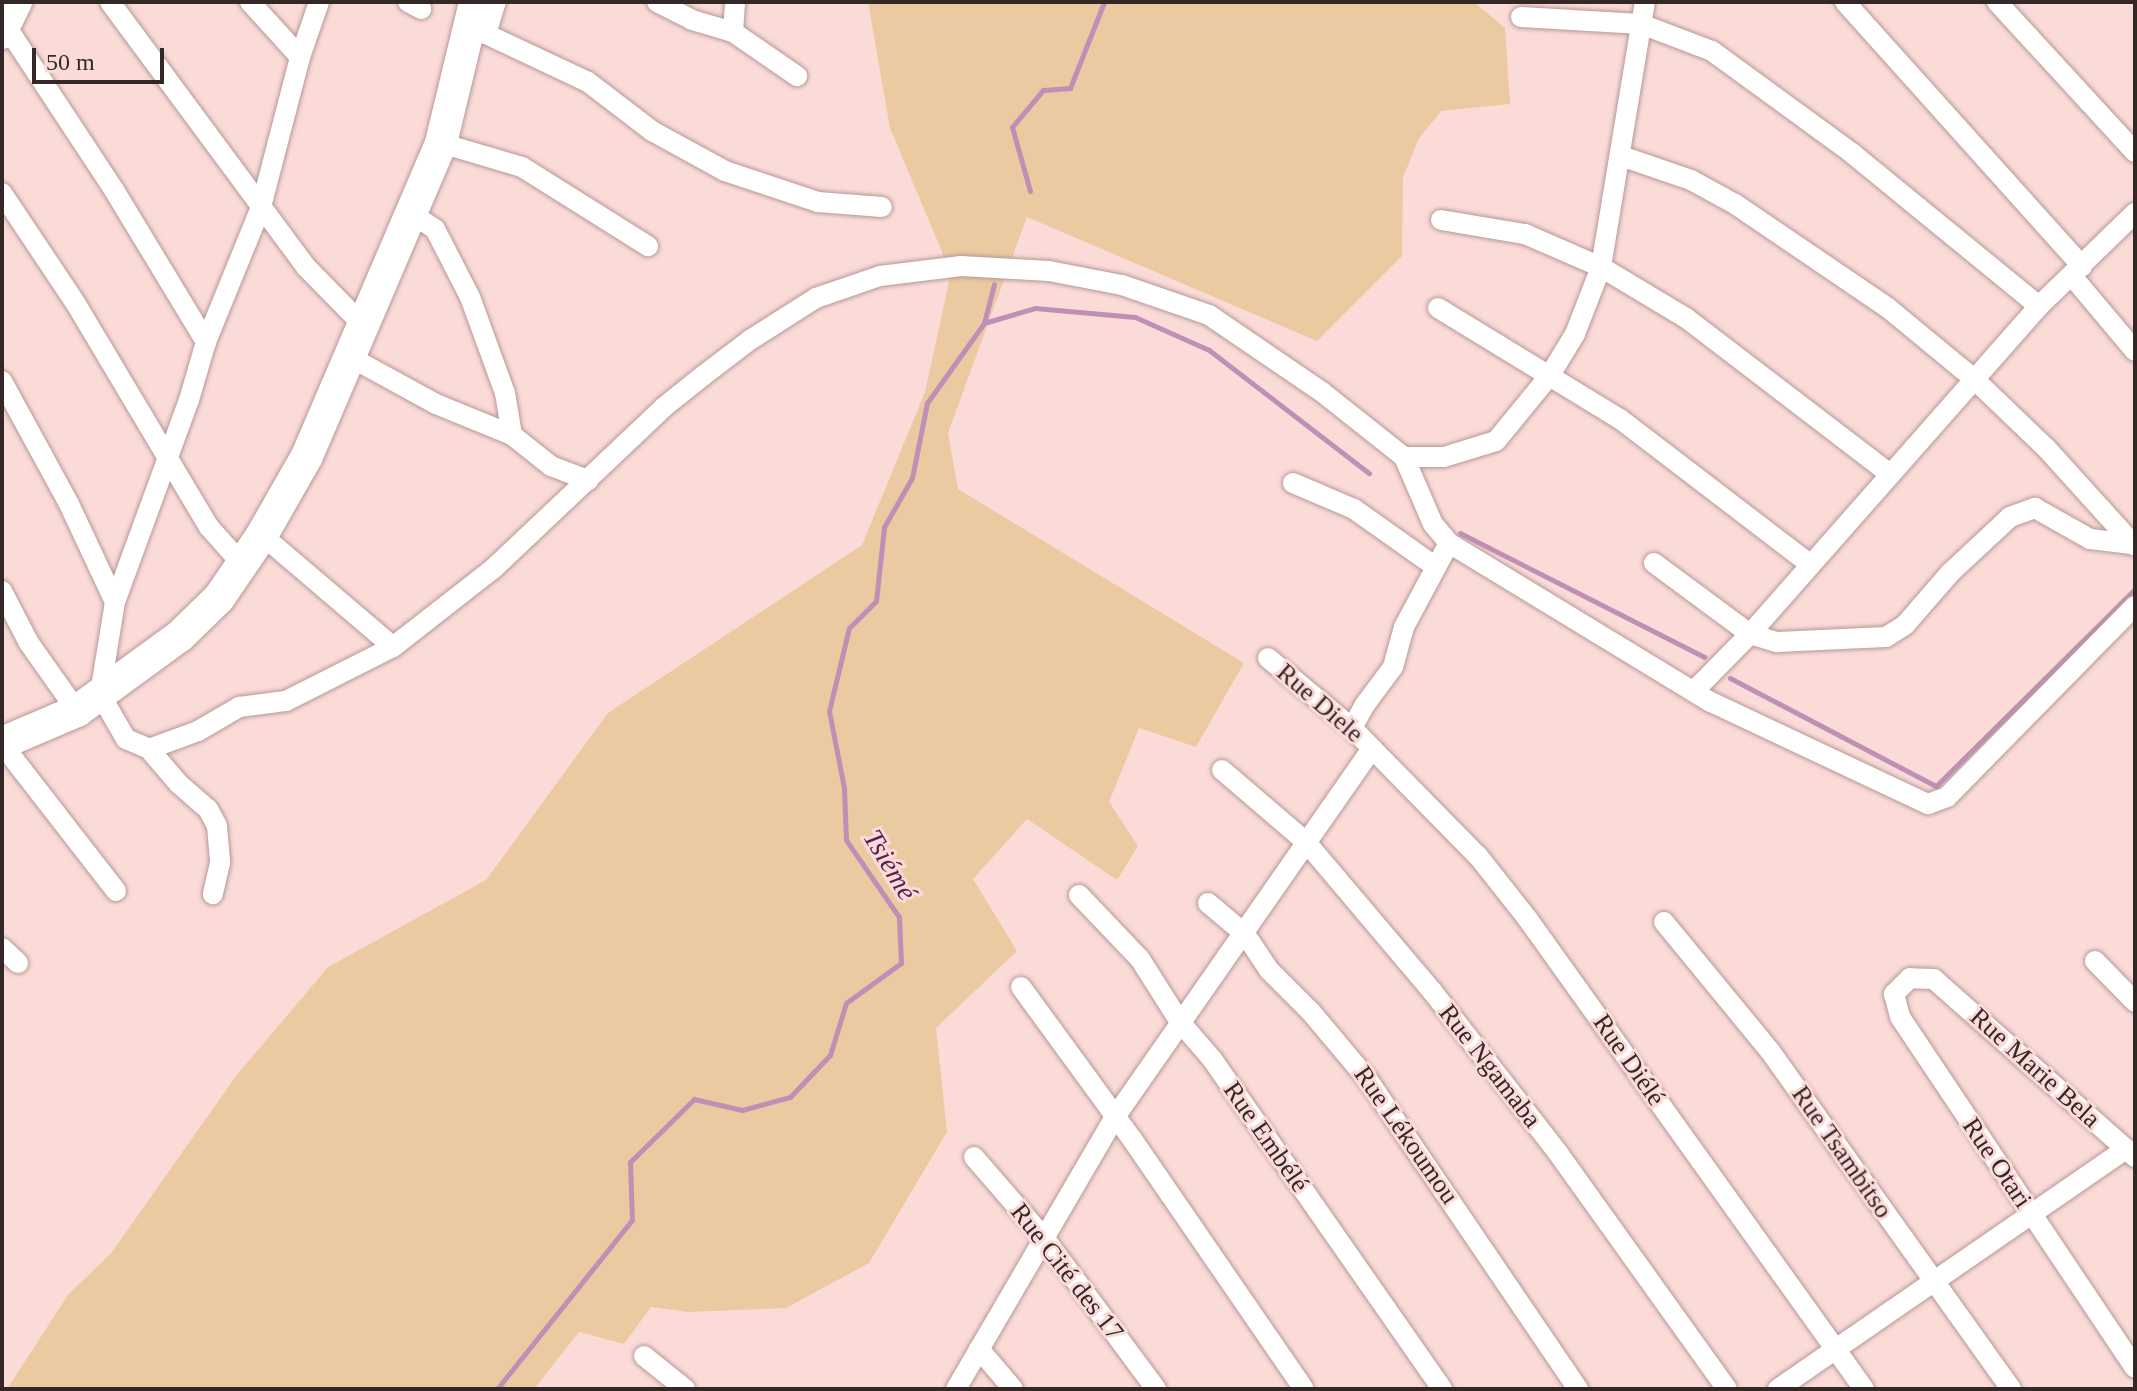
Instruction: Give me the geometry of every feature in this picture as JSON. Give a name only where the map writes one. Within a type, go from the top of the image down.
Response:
[{"type":"main road","points":[[2,744],[88,703],[180,636],[219,598],[243,565],[307,456],[350,357],[441,143],[476,22]]},
{"type":"street","points":[[110,2],[307,268],[363,325]]},
{"type":"street","points":[[250,2],[300,57]]},
{"type":"street","points":[[88,703],[115,602],[206,342],[261,207],[300,57],[319,2]]},
{"type":"street","points":[[496,2],[476,22],[588,82],[652,131],[725,171],[818,202],[882,207]]},
{"type":"street","points":[[657,2],[692,20],[733,32],[797,76]]},
{"type":"street","points":[[733,32],[735,2]]},
{"type":"street","points":[[1404,457],[1444,457],[1496,441],[1550,375],[1575,334],[1601,267],[1645,2]]},
{"type":"street","points":[[1845,2],[2077,271],[2135,351]]},
{"type":"street","points":[[1997,2],[2135,152]]},
{"type":"street","points":[[1521,17],[1641,24],[1689,40],[1732,63],[1853,154],[2039,306]]},
{"type":"street","points":[[9,21],[206,342]]},
{"type":"street","points":[[441,143],[522,167],[648,246]]},
{"type":"street","points":[[1621,156],[1691,180],[1766,223],[1888,308],[1974,379],[2046,448],[2134,545]]},
{"type":"street","points":[[2,193],[76,304],[216,536],[243,565]]},
{"type":"street","points":[[411,213],[435,229],[470,297],[505,393],[512,435]]},
{"type":"street","points":[[1694,691],[1750,634],[2039,306],[2135,213]]},
{"type":"street","points":[[1441,220],[1525,234],[1601,267],[1686,318],[1889,473]]},
{"type":"street","points":[[149,749],[198,731],[239,707],[286,701],[393,647],[494,568],[704,375],[750,340],[816,298],[880,276],[961,266],[1049,271],[1093,279],[1122,285],[1209,315],[1322,392],[1404,457],[1433,524],[1449,543],[1694,691],[1919,802],[1940,802],[2135,606]]},
{"type":"street","points":[[1438,308],[1620,419],[1811,565]]},
{"type":"street","points":[[350,357],[436,404],[512,435],[551,466],[588,480]]},
{"type":"street","points":[[2,381],[69,504],[115,602]]},
{"type":"street","points":[[1293,483],[1354,509],[1436,567]]},
{"type":"street","points":[[1654,563],[1750,634],[1777,642],[1886,637],[1905,625],[1950,573],[2010,517],[2035,508],[2090,539],[2134,545]]},
{"type":"street","points":[[262,535],[393,647]]},
{"type":"street","points":[[1352,728],[1393,667],[1404,627],[1449,543]]},
{"type":"street","points":[[2,591],[29,643],[126,739],[149,749],[179,784],[208,809],[217,826],[220,863],[213,894]]},
{"type":"street","name":"Rue Diele","points":[[1268,658],[1352,728],[1372,749]]},
{"type":"street","points":[[2,744],[116,891]]},
{"type":"street","points":[[956,1389],[1115,1117],[1372,749]]},
{"type":"street","name":"Rue Diélé","points":[[1372,749],[1478,856],[1527,918],[1864,1389]]},
{"type":"street","name":"Rue Ngamaba","points":[[1222,770],[1306,842],[1432,991],[1558,1153],[1727,1389]]},
{"type":"street","name":"Rue Embélé","points":[[1079,895],[1140,959],[1180,1022],[1212,1059],[1442,1389]]},
{"type":"street","name":"Rue Lékoumou","points":[[1208,903],[1245,934],[1269,970],[1311,1012],[1368,1080],[1578,1389]]},
{"type":"street","name":"Rue Tsambitso","points":[[1664,922],[1770,1051],[2011,1389]]},
{"type":"street","points":[[2,948],[18,963]]},
{"type":"street","points":[[2095,961],[2135,1002]]},
{"type":"street","name":"Rue Otari","points":[[1934,979],[1910,978],[1901,985],[1894,994],[1900,1017],[2135,1368]]},
{"type":"street","name":"Rue Marie Bela","points":[[1934,979],[2131,1153]]},
{"type":"street","points":[[1021,987],[1304,1389]]},
{"type":"street","points":[[1778,1389],[2030,1214],[2131,1153]]},
{"type":"street","name":"Rue Cité des 17","points":[[974,1157],[1045,1239],[1156,1389]]},
{"type":"street","points":[[979,1349],[1013,1389]]},
{"type":"street","points":[[644,1356],[685,1389]]},
{"type":"shaded area","points":[[868,2],[1474,2],[1505,28],[1510,104],[1441,111],[1418,140],[1403,178],[1402,256],[1317,341],[1027,217],[948,433],[958,489],[1244,663],[1196,747],[1139,728],[1109,802],[1138,846],[1117,880],[1027,819],[973,879],[1017,951],[936,1028],[947,1132],[869,1263],[786,1308],[688,1312],[651,1307],[624,1344],[579,1332],[534,1389],[7,1389],[68,1295],[112,1252],[236,1076],[328,967],[486,880],[608,713],[862,545],[925,392],[951,273],[890,128]]},
{"type":"waterway","name":"Tsiémé","points":[[1030,191],[1012,127],[1043,90],[1070,88],[1104,2]]},
{"type":"waterway","name":"Tsiémé","points":[[497,1389],[632,1220],[630,1162],[694,1099],[742,1110],[790,1097],[830,1055],[846,1003],[901,963],[899,917],[846,840],[844,788],[829,711],[849,628],[876,601],[884,527],[912,478],[927,403],[984,323],[994,284]]},
{"type":"waterway","points":[[984,323],[1035,308],[1135,317],[1209,350],[1369,473]]},
{"type":"waterway","points":[[1460,533],[1704,657]]},
{"type":"waterway","points":[[1730,678],[1936,786],[2135,589]]}]
